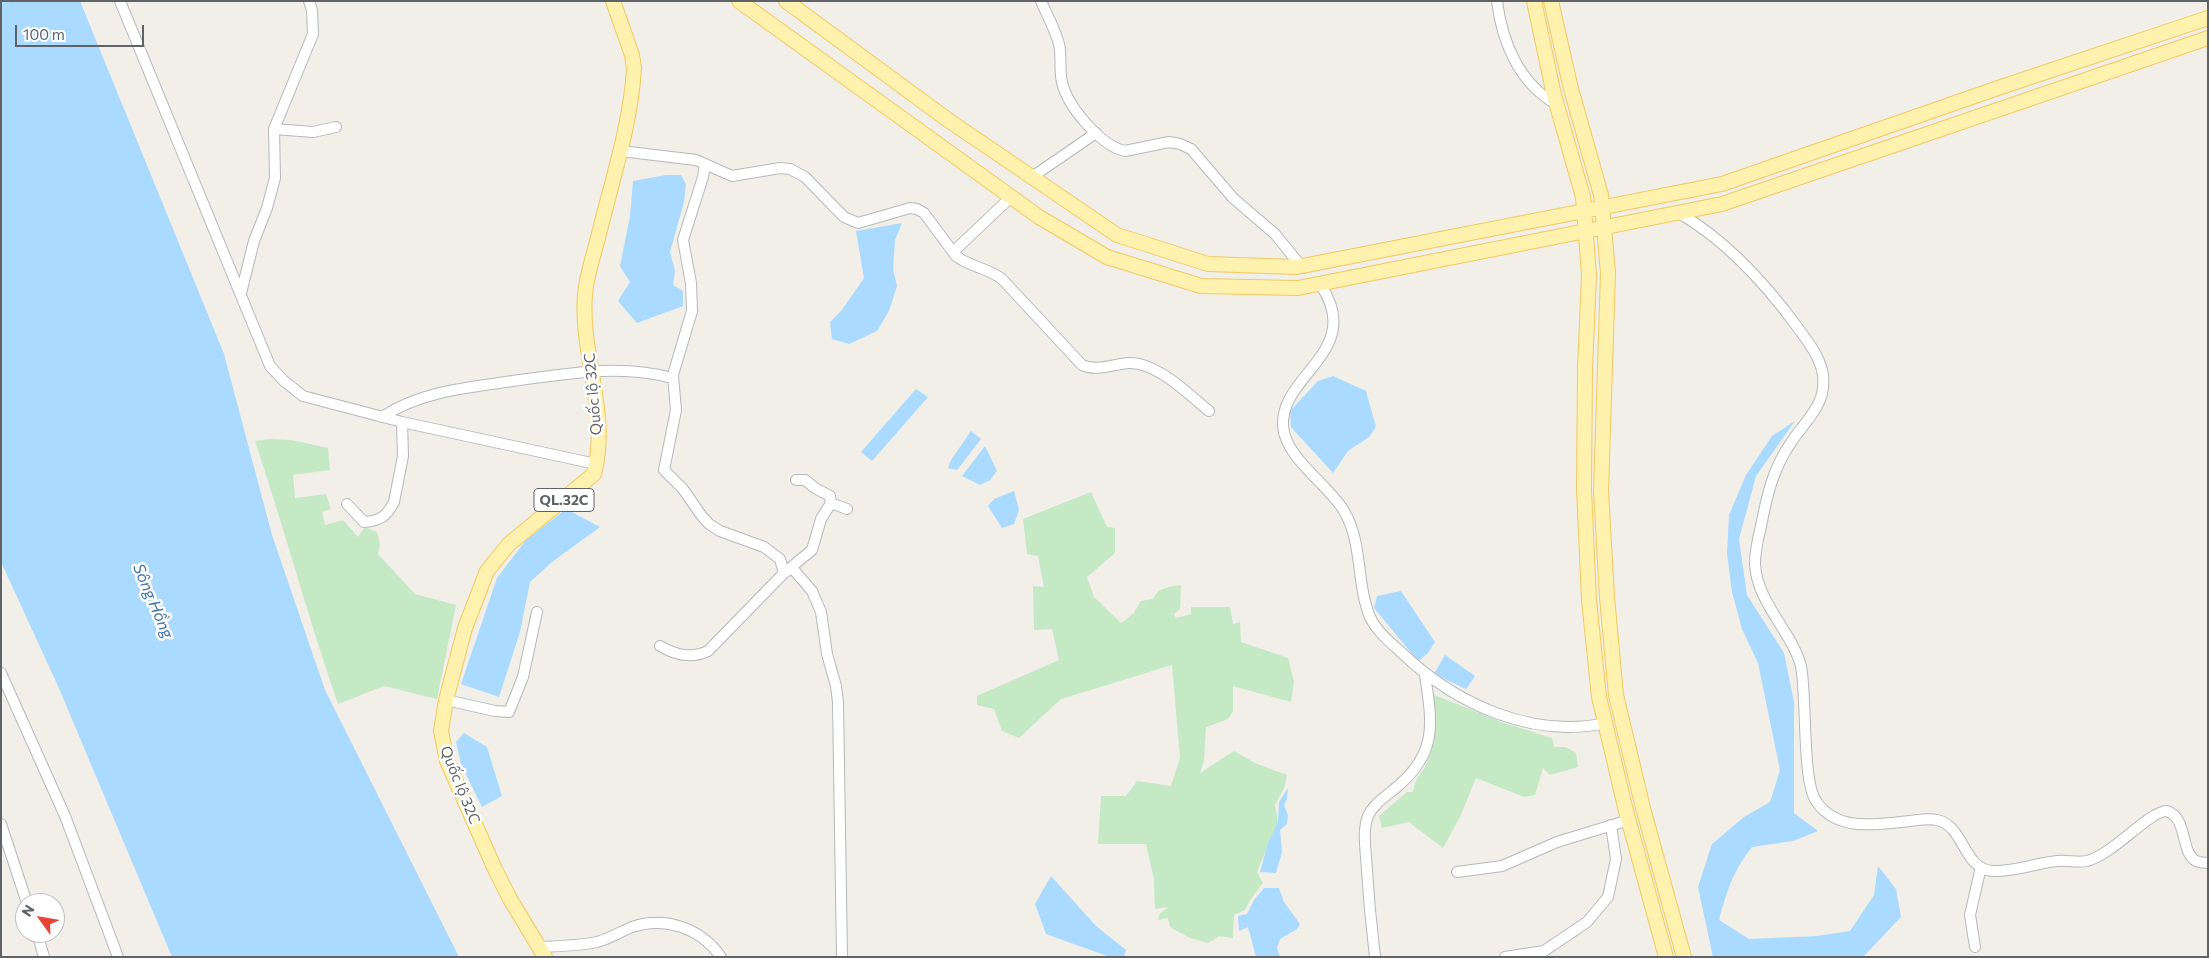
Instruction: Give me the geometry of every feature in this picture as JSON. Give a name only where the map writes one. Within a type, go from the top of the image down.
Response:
[{"type":"main road","name":"Quốc lộ 32C","points":[[542,952],[510,899],[447,761],[441,731],[446,700],[466,628],[487,571],[509,544],[594,474],[599,431],[585,316],[585,291],[620,151],[634,68],[632,55],[613,1]]},
{"type":"main road","points":[[739,1],[1039,217],[1107,257],[1201,286],[1298,288],[1722,204],[2208,38]]},
{"type":"main road","points":[[786,1],[948,120],[1117,235],[1208,264],[1301,266],[1722,184],[2001,86],[2208,18]]},
{"type":"main road","points":[[1534,1],[1556,104],[1583,197],[1589,275],[1585,369],[1584,498],[1589,600],[1600,697],[1629,820],[1666,957]]},
{"type":"main road","points":[[1552,1],[1571,89],[1601,195],[1608,273],[1601,491],[1607,597],[1616,695],[1643,808],[1684,957]]},
{"type":"main road","points":[[2001,86],[2005,106]]},
{"type":"street","points":[[120,1],[270,366],[284,381],[303,396],[402,422],[596,464]]},
{"type":"street","points":[[241,293],[254,241],[267,208],[275,178],[274,129],[313,34],[312,10],[308,1]]},
{"type":"street","points":[[1040,1],[1059,44],[1061,82],[1066,95],[1096,134],[1125,151],[1169,142],[1191,149],[1233,198],[1275,234],[1301,266]]},
{"type":"street","points":[[1496,1],[1499,18],[1511,53],[1523,76],[1542,96],[1556,104]]},
{"type":"street","points":[[274,129],[313,132],[336,127]]},
{"type":"street","points":[[1032,177],[1096,134]]},
{"type":"street","points":[[620,151],[691,160],[732,176],[780,168],[795,170],[805,177],[844,217],[858,223],[910,208],[917,209],[924,213],[953,252],[963,260],[993,272],[1002,279],[1082,365],[1095,368],[1128,363],[1146,366],[1176,384],[1209,410]]},
{"type":"street","points":[[672,378],[692,310],[691,283],[683,240],[703,178],[705,164]]},
{"type":"street","points":[[953,252],[1012,197]]},
{"type":"street","points":[[1679,213],[1734,254],[1766,288],[1815,352],[1822,372],[1822,393],[1818,404],[1784,453],[1772,477],[1755,562],[1762,594],[1796,652],[1801,666],[1809,787],[1826,813],[1848,823],[1872,825],[1929,819],[1943,822],[1955,830],[1971,858],[1981,867],[1993,871],[2057,861],[2091,860],[2110,851],[2156,814],[2163,811],[2171,812],[2176,817],[2191,856],[2196,861],[2208,863]]},
{"type":"street","points":[[1320,284],[1330,307],[1332,326],[1330,339],[1319,361],[1287,404],[1283,416],[1284,435],[1293,453],[1330,492],[1347,518],[1354,535],[1367,609],[1375,626],[1425,675],[1443,687],[1482,707],[1514,719],[1553,728],[1582,728],[1606,724]]},
{"type":"street","points":[[382,417],[399,406],[450,390],[592,370],[649,373],[672,378],[673,376],[676,410],[664,470],[683,489],[709,524],[720,531],[764,548],[780,559],[784,573]]},
{"type":"street","points":[[347,504],[364,522],[377,521],[391,508],[394,502],[403,456],[402,422]]},
{"type":"street","points":[[660,646],[671,652],[686,656],[698,655],[708,651],[784,573],[812,550],[821,518],[831,503],[830,496],[805,480],[796,480]]},
{"type":"street","points":[[831,503],[846,509]]},
{"type":"street","points":[[784,573],[792,568],[812,591],[822,612],[827,654],[836,686],[842,957]]},
{"type":"street","points":[[446,700],[495,711],[510,712],[523,677],[537,612]]},
{"type":"street","points":[[1,673],[65,816],[118,957]]},
{"type":"street","points":[[1375,957],[1366,882],[1366,827],[1372,809],[1416,769],[1427,748],[1431,724],[1425,675]]},
{"type":"street","points":[[1457,872],[1502,866],[1557,842],[1629,820]]},
{"type":"street","points":[[1,824],[25,893]]},
{"type":"street","points":[[1506,957],[1544,951],[1587,922],[1608,897],[1616,859],[1611,824]]},
{"type":"street","points":[[1975,947],[1970,915],[1981,867]]},
{"type":"street","points":[[542,952],[594,943],[632,928],[662,923],[694,932],[712,946],[720,957]]},
{"type":"street","points":[[40,943],[44,957]]},
{"type":"green space","points":[[270,439],[291,440],[328,448],[330,470],[293,475],[295,498],[326,494],[331,509],[322,512],[325,525],[343,520],[358,537],[365,527],[377,532],[380,544],[378,554],[415,594],[456,605],[437,699],[384,686],[338,704],[255,441]]},
{"type":"green space","points":[[1091,492],[1107,527],[1115,528],[1115,553],[1087,577],[1094,597],[1121,623],[1134,613],[1141,601],[1153,599],[1158,592],[1165,588],[1181,585],[1180,609],[1174,614],[1176,618],[1191,614],[1191,607],[1230,607],[1233,624],[1240,622],[1241,642],[1288,658],[1294,682],[1291,702],[1233,686],[1233,711],[1228,719],[1206,727],[1204,761],[1200,773],[1234,751],[1255,763],[1287,775],[1285,786],[1275,805],[1278,822],[1257,872],[1263,883],[1245,910],[1234,915],[1233,938],[1219,936],[1208,943],[1190,938],[1170,927],[1168,918],[1158,920],[1160,913],[1169,907],[1155,909],[1154,879],[1146,844],[1098,844],[1101,796],[1126,796],[1137,781],[1171,786],[1180,758],[1172,665],[1061,699],[1019,738],[1002,731],[994,709],[977,705],[977,696],[1059,660],[1052,629],[1034,630],[1033,586],[1044,587],[1038,556],[1027,554],[1023,519]]},
{"type":"green space","points":[[1432,694],[1504,723],[1552,738],[1554,747],[1566,747],[1576,753],[1578,767],[1550,775],[1543,768],[1535,795],[1524,797],[1476,778],[1460,817],[1443,848],[1409,822],[1382,828],[1379,816],[1407,792],[1413,792],[1416,781],[1428,760],[1433,744],[1435,727],[1435,710]]},
{"type":"water","name":"Sông Hồng","points":[[1,1],[80,1],[224,354],[272,535],[325,690],[459,957],[172,957],[58,686],[1,562]]},
{"type":"water","points":[[666,175],[681,175],[686,184],[684,202],[670,252],[675,271],[673,285],[683,291],[683,306],[637,323],[618,301],[630,282],[620,266],[630,216],[633,181]]},
{"type":"water","points":[[902,223],[895,240],[893,269],[897,286],[889,311],[877,331],[849,344],[832,339],[830,322],[842,310],[864,278],[856,231]]},
{"type":"water","points":[[1333,376],[1366,391],[1376,427],[1369,437],[1348,451],[1333,473],[1291,427],[1290,411],[1318,381]]},
{"type":"water","points":[[916,389],[928,397],[872,461],[861,452]]},
{"type":"water","points":[[1795,421],[1756,476],[1739,539],[1747,595],[1784,653],[1794,702],[1794,813],[1818,831],[1793,841],[1752,847],[1731,881],[1719,920],[1749,939],[1817,936],[1850,931],[1874,895],[1878,866],[1896,889],[1901,917],[1863,957],[1713,957],[1698,887],[1712,844],[1744,817],[1770,802],[1780,770],[1758,663],[1742,629],[1732,592],[1727,554],[1729,515],[1746,475],[1772,436]]},
{"type":"water","points":[[971,431],[981,439],[957,470],[948,468],[951,460]]},
{"type":"water","points":[[985,446],[997,471],[990,480],[980,485],[962,476]]},
{"type":"water","points":[[1014,491],[1019,510],[1014,524],[1002,528],[988,506],[994,499]]},
{"type":"water","points":[[566,509],[600,527],[552,562],[530,582],[520,632],[499,697],[461,684],[497,578],[526,540]]},
{"type":"water","points":[[1401,591],[1435,642],[1428,653],[1418,661],[1374,608],[1377,596]]},
{"type":"water","points":[[1445,655],[1475,676],[1466,689],[1434,674]]},
{"type":"water","points":[[464,733],[487,747],[502,796],[482,807],[461,764],[456,742]]},
{"type":"water","points":[[1288,788],[1287,799],[1284,805],[1288,815],[1287,824],[1280,830],[1282,852],[1276,873],[1260,872],[1268,843],[1278,822],[1279,802]]},
{"type":"water","points":[[1051,876],[1096,926],[1126,950],[1124,957],[1110,957],[1046,934],[1035,904]]},
{"type":"water","points":[[1264,888],[1279,888],[1284,902],[1300,924],[1297,929],[1280,939],[1277,948],[1280,957],[1256,957],[1248,927],[1239,931],[1238,916],[1247,914],[1254,900]]}]
